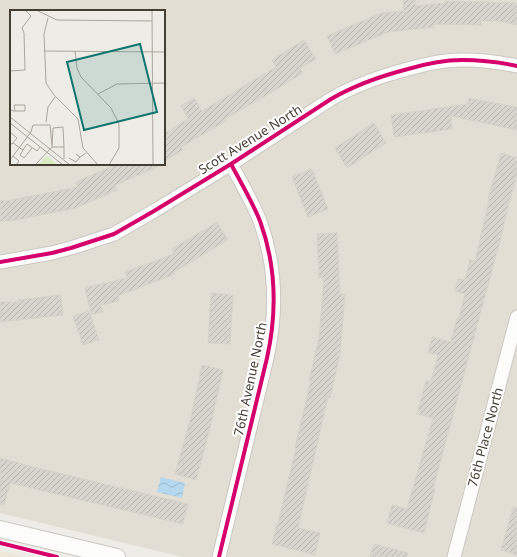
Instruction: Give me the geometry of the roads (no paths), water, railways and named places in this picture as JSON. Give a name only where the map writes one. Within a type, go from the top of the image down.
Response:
[{"type":"street","name":"Scott Avenue North","points":[[0,262],[52,253],[114,234],[230,164],[345,91],[382,76],[421,65],[461,60],[497,62],[517,66]]},
{"type":"street","name":"76th Avenue North","points":[[219,557],[270,347],[274,306],[271,267],[264,234],[250,200],[230,164]]},
{"type":"street","name":"76th Place North","points":[[454,557],[517,317]]},
{"type":"street","points":[[0,529],[117,557]]},
{"type":"water","points":[[161,477],[185,483],[182,498],[157,492]]}]
